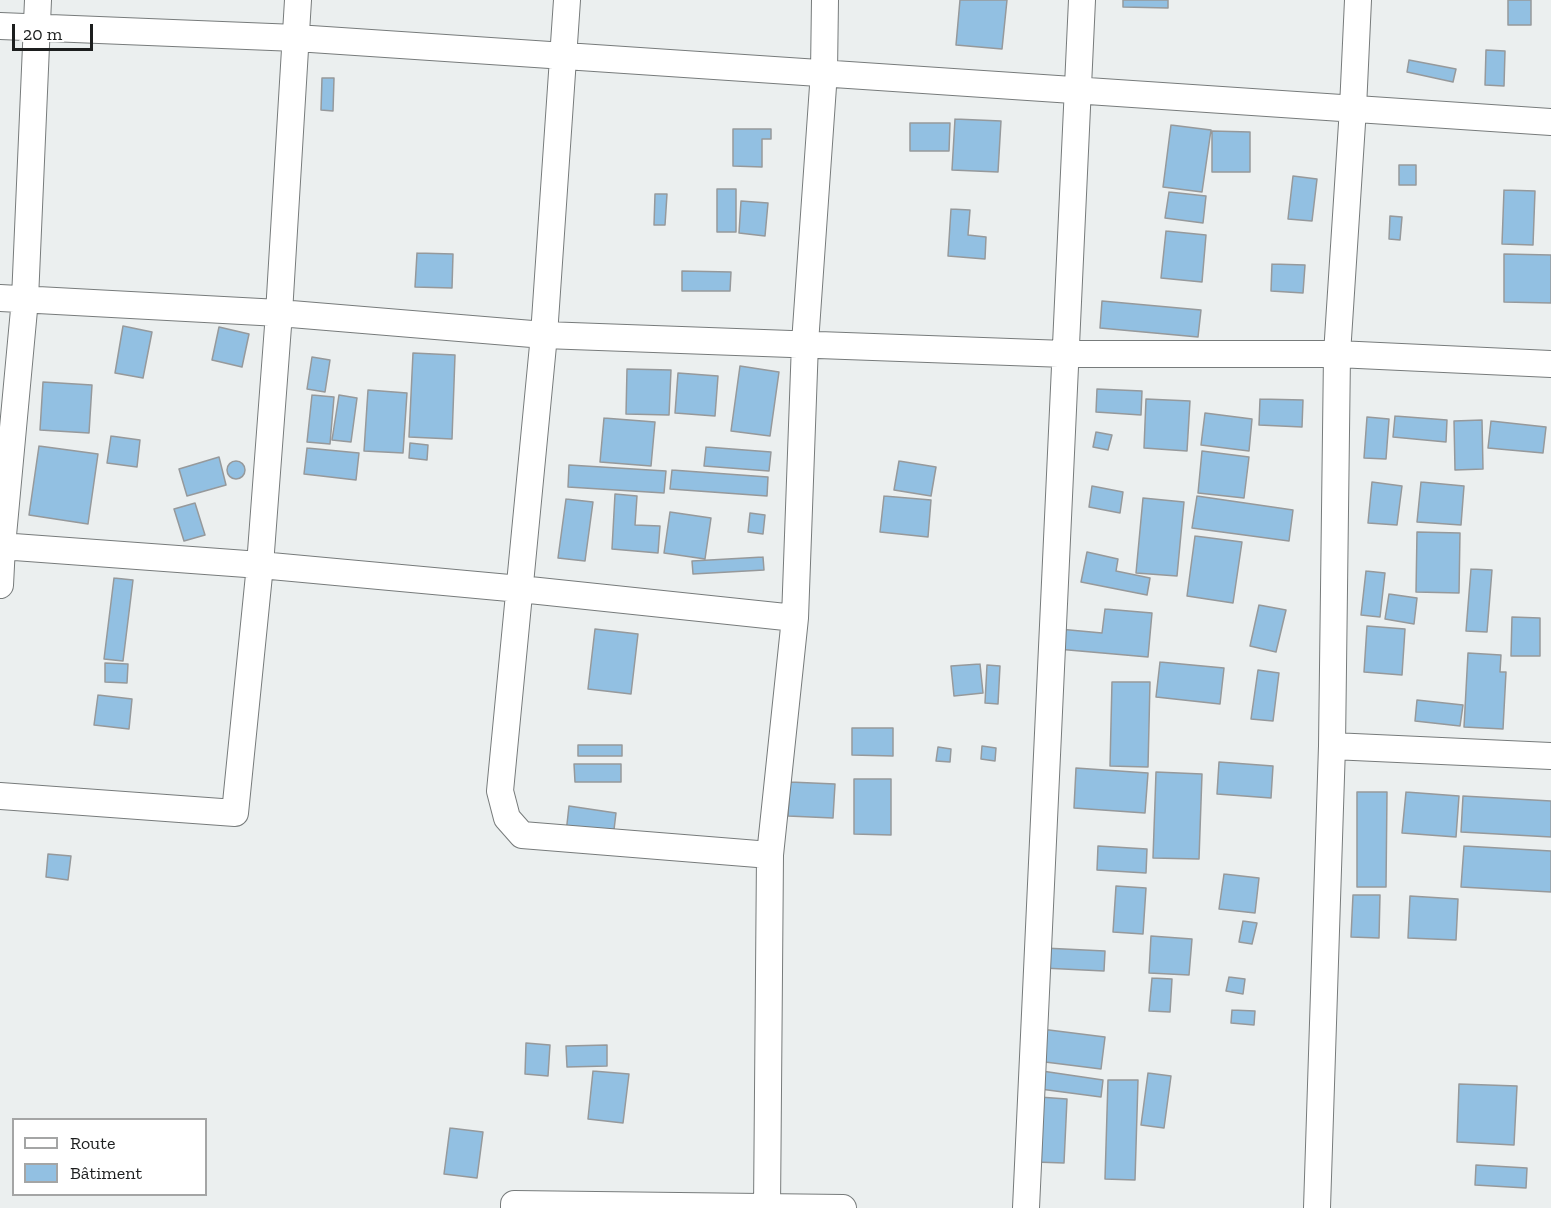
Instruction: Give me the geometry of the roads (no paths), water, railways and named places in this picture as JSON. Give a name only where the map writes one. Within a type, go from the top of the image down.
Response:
[{"type":"street","points":[[0,585],[12,298],[38,0]]},
{"type":"street","points":[[0,796],[235,813],[260,565],[279,313],[298,0]]},
{"type":"street","points":[[567,0],[544,335],[500,791],[507,818],[522,835],[770,855]]},
{"type":"street","points":[[767,1207],[770,855],[795,618],[805,343],[824,72],[825,0]]},
{"type":"street","points":[[1026,1208],[1082,0]]},
{"type":"street","points":[[1317,1208],[1332,746],[1337,354],[1358,0]]},
{"type":"street","points":[[0,26],[296,38],[1551,122]]},
{"type":"street","points":[[12,298],[279,313],[544,335],[1065,354],[1337,354],[1551,364]]},
{"type":"street","points":[[1,546],[260,565],[795,618]]},
{"type":"street","points":[[1332,746],[1551,756]]},
{"type":"street","points":[[514,1208],[514,1204],[843,1208]]}]
